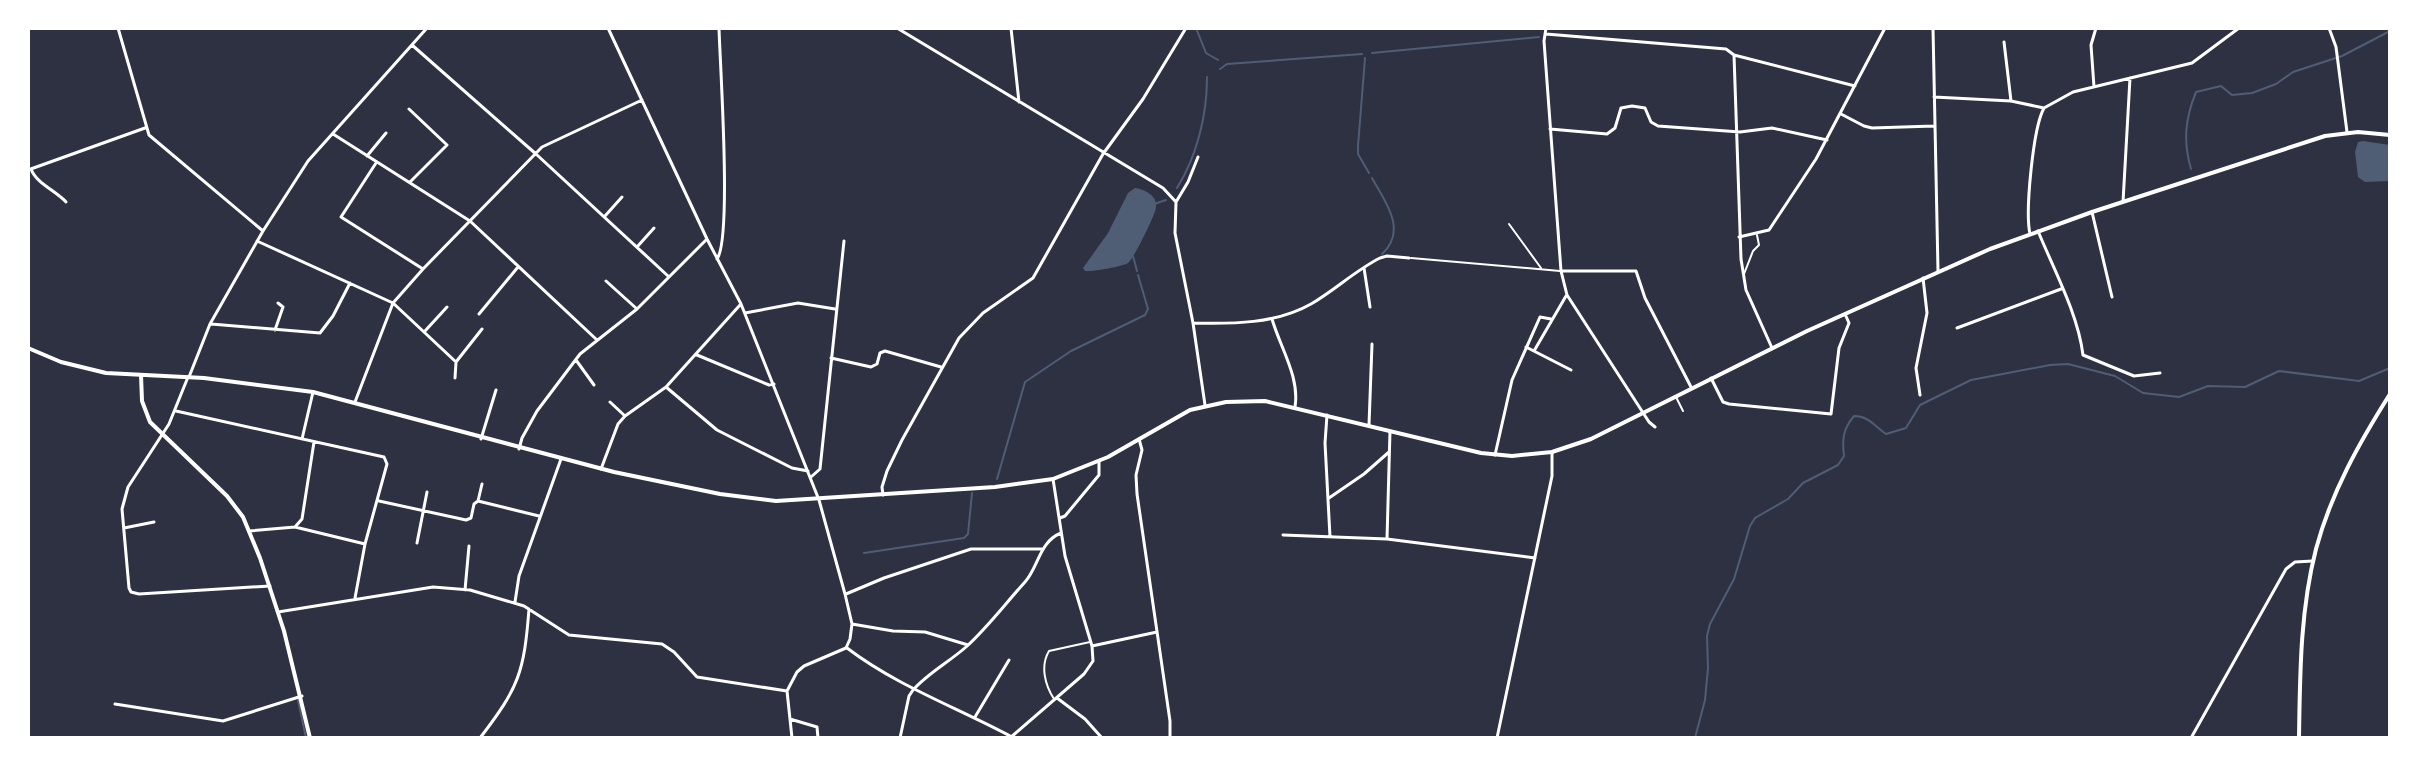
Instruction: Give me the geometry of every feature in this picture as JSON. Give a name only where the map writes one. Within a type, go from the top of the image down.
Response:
[{"type":"main road","points":[[28,348],[77,367],[106,373],[189,377],[313,392],[519,449],[746,498],[819,500],[995,487],[1053,479],[1099,461],[1177,417],[1205,405],[1255,400],[1495,455],[1519,456],[1552,452],[1591,439],[1845,314],[1938,271],[2038,231],[2275,150],[2325,136],[2347,132],[2390,135]]},
{"type":"main road","points":[[141,375],[145,413],[162,435],[236,505],[249,531],[278,612],[302,696],[310,738]]},
{"type":"main road","points":[[2299,738],[2303,626],[2313,561],[2337,490],[2353,456],[2390,394]]},
{"type":"street","points":[[118,28],[149,135],[263,231]]},
{"type":"street","points":[[270,586],[131,592],[122,509],[128,487],[176,411],[210,324],[263,231],[308,161],[427,28]]},
{"type":"street","points":[[608,28],[745,313],[811,477],[845,594],[852,624],[846,648],[804,666],[797,672],[787,691],[792,738]]},
{"type":"street","points":[[717,259],[722,245],[725,212],[719,28]]},
{"type":"street","points":[[897,28],[1163,188],[1176,202]]},
{"type":"street","points":[[1011,28],[1019,102]]},
{"type":"street","points":[[883,495],[887,471],[941,367],[967,328],[1033,278],[1103,154],[1143,99],[1186,28]]},
{"type":"street","points":[[1546,28],[1561,271],[1567,295],[1655,427]]},
{"type":"street","points":[[1739,237],[1769,230],[1827,140],[1885,28]]},
{"type":"street","points":[[1933,28],[1938,271]]},
{"type":"street","points":[[2094,87],[2091,45],[2096,28]]},
{"type":"street","points":[[1934,97],[2011,101],[2044,108],[2073,92],[2192,63],[2239,28]]},
{"type":"street","points":[[2329,28],[2338,58],[2347,132]]},
{"type":"street","points":[[1545,34],[1726,49],[1734,55],[1855,86]]},
{"type":"street","points":[[2004,42],[2011,101]]},
{"type":"street","points":[[412,45],[668,276]]},
{"type":"street","points":[[1734,55],[1739,237],[1743,275],[1746,290],[1772,348]]},
{"type":"street","points":[[2123,202],[2130,78]]},
{"type":"street","points":[[355,402],[393,303],[423,269],[542,147],[642,100]]},
{"type":"street","points":[[1550,129],[1607,134],[1615,128],[1621,108],[1632,106],[1645,108],[1651,122],[1658,126],[1735,132],[1772,128],[1827,140]]},
{"type":"street","points":[[2030,234],[2028,211],[2036,130],[2044,108]]},
{"type":"street","points":[[409,109],[447,142],[410,182]]},
{"type":"street","points":[[1841,114],[1872,128],[1934,126]]},
{"type":"street","points":[[66,202],[30,170],[145,128]]},
{"type":"street","points":[[332,133],[470,221],[597,340]]},
{"type":"street","points":[[367,156],[386,133]]},
{"type":"street","points":[[1198,157],[1176,202],[1175,233],[1205,405]]},
{"type":"street","points":[[377,162],[341,217],[423,269]]},
{"type":"street","points":[[605,216],[622,197]]},
{"type":"street","points":[[2092,212],[2112,297]]},
{"type":"street","points":[[637,247],[654,228]]},
{"type":"street","points":[[2038,231],[2080,328],[2083,355],[2134,376],[2160,373]]},
{"type":"street","points":[[519,449],[537,411],[576,360],[637,309],[707,239]]},
{"type":"street","points":[[257,241],[393,303],[456,362]]},
{"type":"street","points":[[811,477],[820,469],[844,241]]},
{"type":"street","points":[[1193,323],[1234,324],[1271,318],[1312,303],[1387,256],[1409,258]]},
{"type":"street","points":[[479,314],[518,267]]},
{"type":"street","points":[[1364,268],[1370,307]]},
{"type":"street","points":[[1561,271],[1636,271],[1645,298],[1691,388]]},
{"type":"street","points":[[1920,395],[1916,368],[1927,313],[1923,278]]},
{"type":"street","points":[[606,281],[637,309]]},
{"type":"street","points":[[210,324],[317,334],[323,331],[350,283]]},
{"type":"street","points":[[1957,328],[2061,289]]},
{"type":"street","points":[[1534,351],[1567,295]]},
{"type":"street","points":[[275,330],[283,307],[278,303]]},
{"type":"street","points":[[745,313],[798,303],[835,309]]},
{"type":"street","points":[[601,469],[609,445],[625,416],[666,387],[741,304]]},
{"type":"street","points":[[424,332],[447,307]]},
{"type":"street","points":[[1711,378],[1723,402],[1729,404],[1831,414],[1839,348],[1849,323],[1845,314]]},
{"type":"street","points":[[1495,455],[1512,380],[1540,317],[1551,319]]},
{"type":"street","points":[[1271,318],[1293,379],[1297,396],[1295,407]]},
{"type":"street","points":[[455,378],[456,362],[482,329]]},
{"type":"street","points":[[1369,425],[1372,344]]},
{"type":"street","points":[[1526,347],[1571,370]]},
{"type":"street","points":[[830,358],[871,367],[877,364],[880,353],[885,351],[941,367]]},
{"type":"street","points":[[697,355],[769,385],[774,384]]},
{"type":"street","points":[[576,360],[594,385]]},
{"type":"street","points":[[666,387],[717,430],[792,468],[808,471]]},
{"type":"street","points":[[481,439],[496,390]]},
{"type":"street","points":[[302,439],[313,392]]},
{"type":"street","points":[[610,402],[625,416]]},
{"type":"street","points":[[176,411],[384,457],[387,464],[365,544],[355,598]]},
{"type":"street","points":[[1327,415],[1326,493],[1329,498],[1330,537]]},
{"type":"street","points":[[1387,539],[1390,431]]},
{"type":"street","points":[[1139,439],[1142,450],[1136,475],[1137,494],[1170,738]]},
{"type":"street","points":[[295,527],[302,519],[314,442]]},
{"type":"street","points":[[1329,498],[1389,452]]},
{"type":"street","points":[[1497,738],[1552,476],[1552,452]]},
{"type":"street","points":[[515,602],[519,576],[561,459]]},
{"type":"street","points":[[1059,519],[1065,516],[1099,475],[1099,461]]},
{"type":"street","points":[[846,648],[913,690],[975,717],[1011,737],[1092,667],[1091,644],[1061,533],[1053,479]]},
{"type":"street","points":[[378,501],[466,520],[471,518],[482,484]]},
{"type":"street","points":[[417,543],[427,492]]},
{"type":"street","points":[[478,501],[539,516]]},
{"type":"street","points":[[124,528],[154,522]]},
{"type":"street","points":[[249,531],[295,527],[365,544]]},
{"type":"street","points":[[900,738],[913,690],[992,621],[1007,599],[1026,580],[1042,549],[1061,533]]},
{"type":"street","points":[[1283,535],[1387,539],[1535,558]]},
{"type":"street","points":[[465,590],[469,546]]},
{"type":"street","points":[[845,594],[971,549],[1042,549]]},
{"type":"street","points":[[2191,738],[2286,569],[2295,562],[2313,561]]},
{"type":"street","points":[[278,612],[433,587],[465,590],[515,602],[569,635],[662,644],[674,652],[697,677],[787,691]]},
{"type":"street","points":[[480,738],[515,689],[525,653],[529,609]]},
{"type":"street","points":[[852,624],[893,631],[925,632],[968,645]]},
{"type":"street","points":[[1091,644],[1157,632]]},
{"type":"street","points":[[975,717],[1009,660]]},
{"type":"street","points":[[115,704],[223,721],[302,696]]},
{"type":"street","points":[[1056,699],[1085,719],[1102,738]]},
{"type":"street","points":[[790,719],[817,727],[818,738]]},
{"type":"lane","points":[[1509,224],[1541,269]]},
{"type":"lane","points":[[1743,275],[1753,251],[1759,245],[1757,235]]},
{"type":"lane","points":[[1409,258],[1561,271]]},
{"type":"lane","points":[[1676,396],[1683,411]]},
{"type":"lane","points":[[1056,699],[1046,684],[1046,655],[1049,651],[1091,644]]},
{"type":"water","points":[[2358,142],[2390,145],[2390,181],[2365,182],[2358,177],[2355,152]]},
{"type":"water","points":[[1135,188],[1150,194],[1156,203],[1134,254],[1124,265],[1085,271],[1083,268],[1108,233],[1128,193]]},
{"type":"waterway","points":[[1196,28],[1206,53],[1218,60]]},
{"type":"waterway","points":[[2191,169],[2186,130],[2196,92],[2221,86],[2232,95],[2252,93],[2276,84],[2293,72],[2342,56],[2390,31]]},
{"type":"waterway","points":[[1372,53],[1539,37]]},
{"type":"waterway","points":[[1220,69],[1227,64],[1362,54]]},
{"type":"waterway","points":[[1365,58],[1358,154],[1369,173]]},
{"type":"waterway","points":[[1177,188],[1200,135],[1207,77]]},
{"type":"waterway","points":[[1372,178],[1388,206],[1394,226],[1390,245],[1382,254]]},
{"type":"waterway","points":[[1154,204],[1166,200]]},
{"type":"waterway","points":[[1133,256],[1137,271]]},
{"type":"waterway","points":[[997,479],[1025,382],[1071,351],[1145,315],[1148,309],[1138,275]]},
{"type":"waterway","points":[[1695,738],[1705,700],[1710,624],[1734,579],[1750,526],[1755,518],[1788,499],[1803,483],[1838,465],[1844,456],[1845,430],[1854,416],[1868,420],[1886,434],[1906,428],[1920,405],[1971,380],[2050,365],[2068,364],[2115,376],[2143,393],[2179,397],[2208,386],[2245,387],[2279,371],[2359,381],[2390,368]]},
{"type":"waterway","points":[[864,553],[964,538],[968,534],[972,493]]},
{"type":"waterway","points":[[298,700],[306,738]]}]
